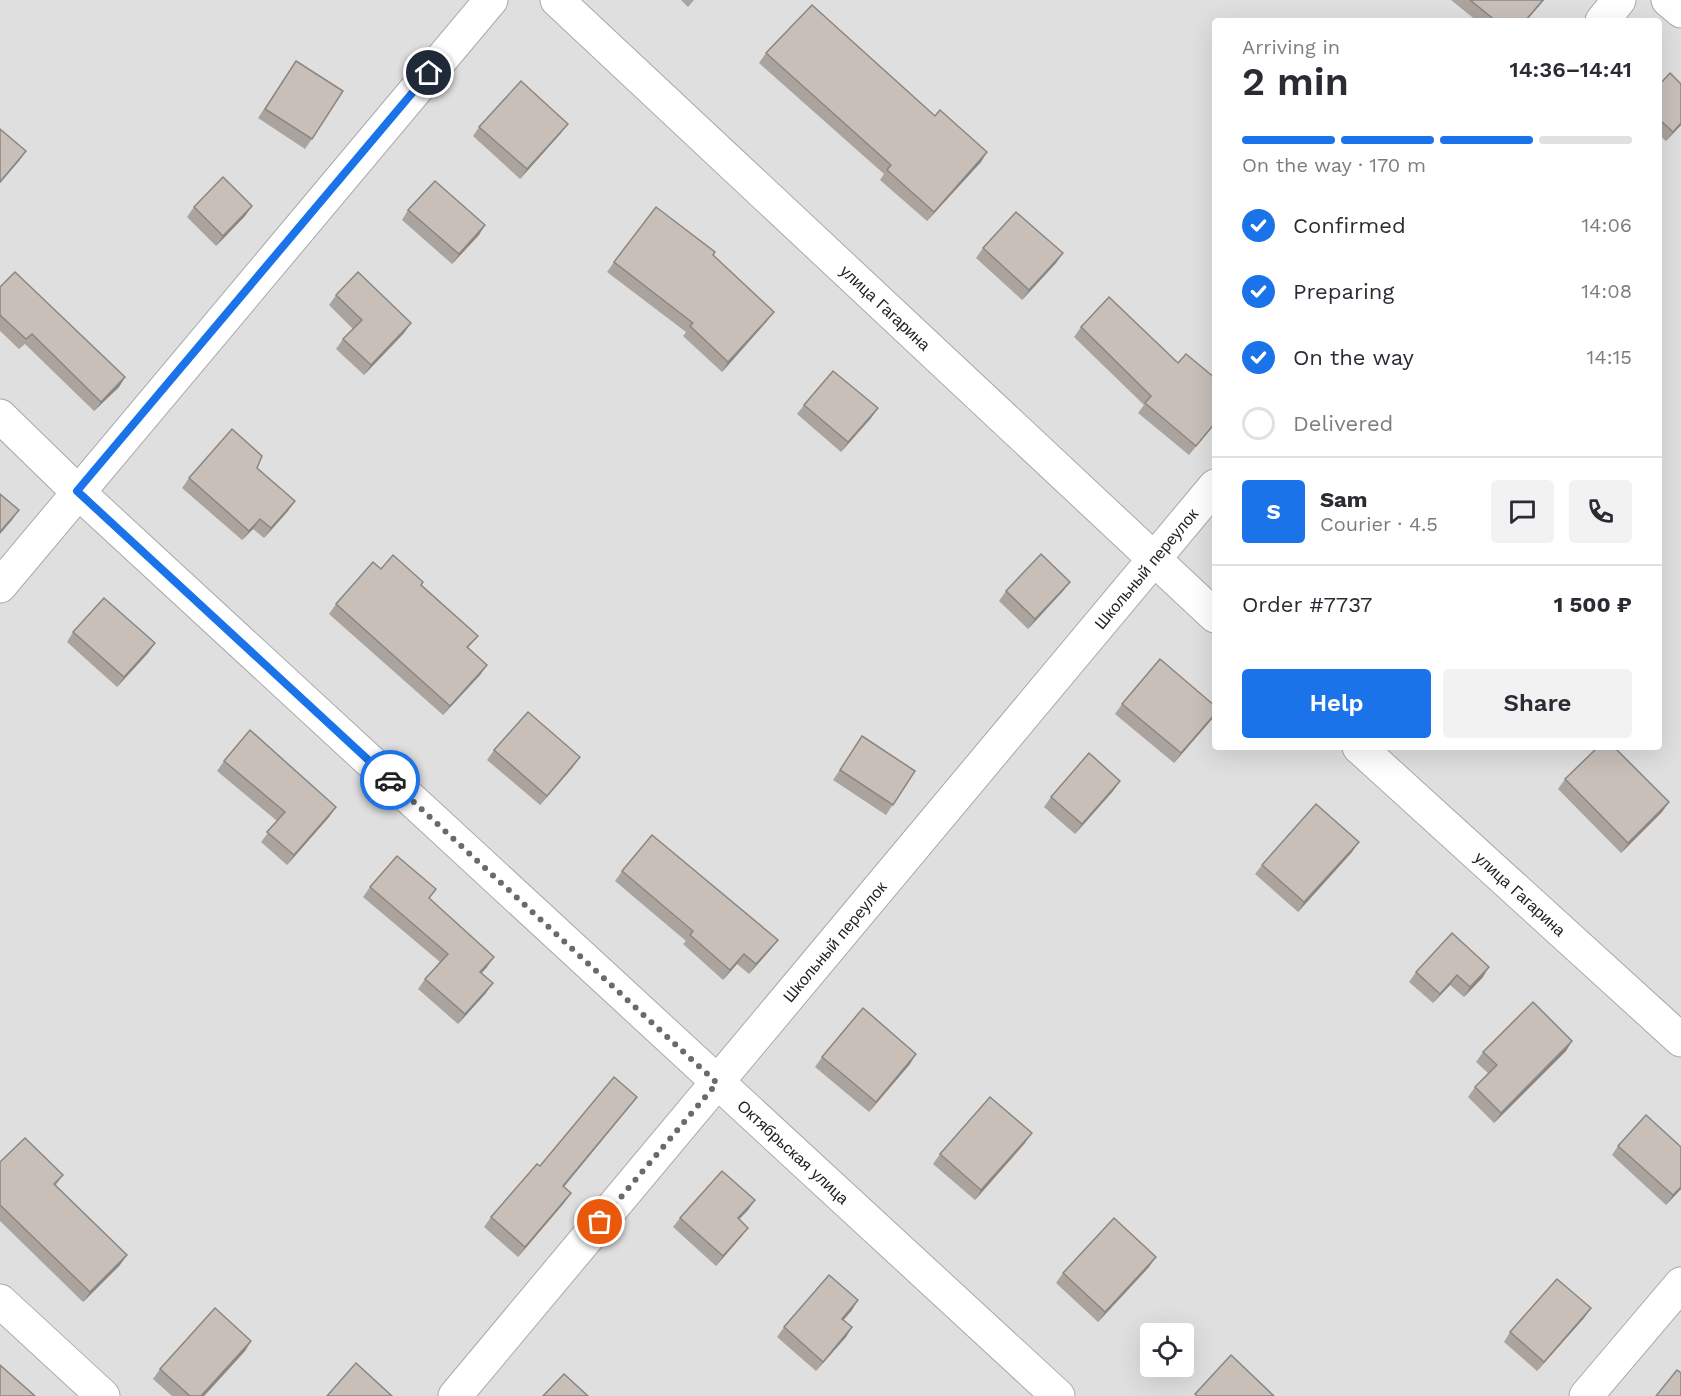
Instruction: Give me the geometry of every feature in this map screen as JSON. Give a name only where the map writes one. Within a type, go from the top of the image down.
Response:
[{"type":"street","points":[[0,586],[77,491],[491,0]]},
{"type":"street","name":"улица Гагарина","points":[[557,0],[1212,613]]},
{"type":"street","points":[[1604,18],[1619,0]]},
{"type":"street","points":[[1668,0],[1681,11]]},
{"type":"street","name":"Октябрьская улица","points":[[0,416],[77,491],[1058,1396]]},
{"type":"street","name":"Школьный переулок","points":[[455,1396],[1212,490]]},
{"type":"street","name":"улица Гагарина","points":[[1362,750],[1681,1040]]},
{"type":"street","points":[[1587,1396],[1681,1284]]},
{"type":"street","points":[[0,1301],[103,1396]]},
{"type":"shaded area","points":[[0,0],[1681,0],[1681,1396],[0,1396]]},
{"type":"building","points":[[1470,0],[1543,0],[1528,18],[1492,18]]},
{"type":"building","points":[[812,5],[935,116],[940,110],[987,152],[934,212],[887,170],[891,165],[766,53]]},
{"type":"building","points":[[296,61],[343,91],[312,139],[265,109]]},
{"type":"building","points":[[1670,73],[1681,84],[1681,123],[1673,132],[1662,122],[1662,82]]},
{"type":"building","points":[[521,81],[568,124],[527,169],[479,127]]},
{"type":"building","points":[[0,129],[26,151],[0,182]]},
{"type":"building","points":[[223,177],[252,206],[223,236],[194,207]]},
{"type":"building","points":[[435,181],[485,225],[459,254],[408,210]]},
{"type":"building","points":[[656,207],[715,252],[713,255],[774,312],[728,362],[690,326],[693,323],[614,262]]},
{"type":"building","points":[[1016,212],[1063,253],[1029,290],[983,248]]},
{"type":"building","points":[[15,272],[125,377],[101,402],[32,334],[26,339],[0,315],[0,287]]},
{"type":"building","points":[[358,272],[411,323],[371,365],[343,339],[362,320],[336,295]]},
{"type":"building","points":[[1109,297],[1178,363],[1186,354],[1212,376],[1212,427],[1196,446],[1145,403],[1151,396],[1081,327]]},
{"type":"building","points":[[833,371],[878,408],[848,442],[804,405]]},
{"type":"building","points":[[232,429],[262,456],[257,468],[295,501],[271,528],[260,519],[249,531],[189,478]]},
{"type":"building","points":[[0,494],[19,510],[0,532]]},
{"type":"building","points":[[1041,554],[1070,582],[1035,619],[1006,591]]},
{"type":"building","points":[[393,555],[423,582],[421,585],[478,636],[467,647],[487,665],[450,706],[336,604],[373,562],[381,569]]},
{"type":"building","points":[[104,598],[155,643],[124,677],[73,632]]},
{"type":"building","points":[[1160,659],[1212,703],[1212,717],[1181,753],[1122,704]]},
{"type":"building","points":[[528,712],[580,757],[547,796],[494,750]]},
{"type":"building","points":[[250,730],[336,807],[294,855],[267,832],[285,812],[224,761]]},
{"type":"building","points":[[862,736],[915,771],[893,805],[840,770]]},
{"type":"building","points":[[1595,750],[1617,750],[1669,802],[1628,843],[1565,779]]},
{"type":"building","points":[[1089,753],[1120,781],[1082,824],[1051,797]]},
{"type":"building","points":[[1316,804],[1359,842],[1304,902],[1262,865]]},
{"type":"building","points":[[652,835],[778,940],[756,964],[744,954],[730,970],[690,935],[693,931],[622,871]]},
{"type":"building","points":[[397,856],[436,889],[429,898],[494,957],[480,972],[493,983],[465,1014],[425,979],[448,954],[370,887]]},
{"type":"building","points":[[1452,933],[1489,967],[1470,987],[1457,975],[1440,994],[1416,972]]},
{"type":"building","points":[[1533,1002],[1572,1041],[1501,1113],[1475,1087],[1497,1065],[1483,1052]]},
{"type":"building","points":[[863,1008],[916,1054],[876,1102],[822,1057]]},
{"type":"building","points":[[614,1077],[637,1097],[563,1186],[571,1193],[525,1247],[491,1217],[537,1164],[540,1166]]},
{"type":"building","points":[[990,1097],[1032,1133],[981,1190],[940,1154]]},
{"type":"building","points":[[1646,1115],[1681,1147],[1681,1187],[1673,1195],[1618,1146]]},
{"type":"building","points":[[25,1138],[63,1175],[54,1184],[127,1255],[90,1292],[0,1205],[0,1162]]},
{"type":"building","points":[[722,1171],[755,1200],[738,1218],[748,1228],[723,1256],[680,1218]]},
{"type":"building","points":[[1114,1218],[1156,1257],[1105,1312],[1063,1273]]},
{"type":"building","points":[[829,1275],[858,1300],[842,1319],[852,1327],[823,1362],[784,1327]]},
{"type":"building","points":[[1557,1279],[1591,1308],[1544,1362],[1510,1332]]},
{"type":"building","points":[[215,1308],[251,1341],[201,1396],[190,1396],[160,1369]]},
{"type":"building","points":[[1231,1355],[1274,1396],[1197,1396],[1195,1394]]},
{"type":"building","points":[[356,1363],[392,1396],[327,1396]]},
{"type":"building","points":[[0,1365],[35,1396],[0,1396]]},
{"type":"building","points":[[1677,1370],[1681,1373],[1681,1396],[1656,1396]]},
{"type":"building","points":[[564,1374],[588,1396],[543,1396]]},
{"type":"way so far","points":[[390,780],[717,1083],[600,1222]]},
{"type":"route","points":[[390,780],[77,491],[429,73]]}]
